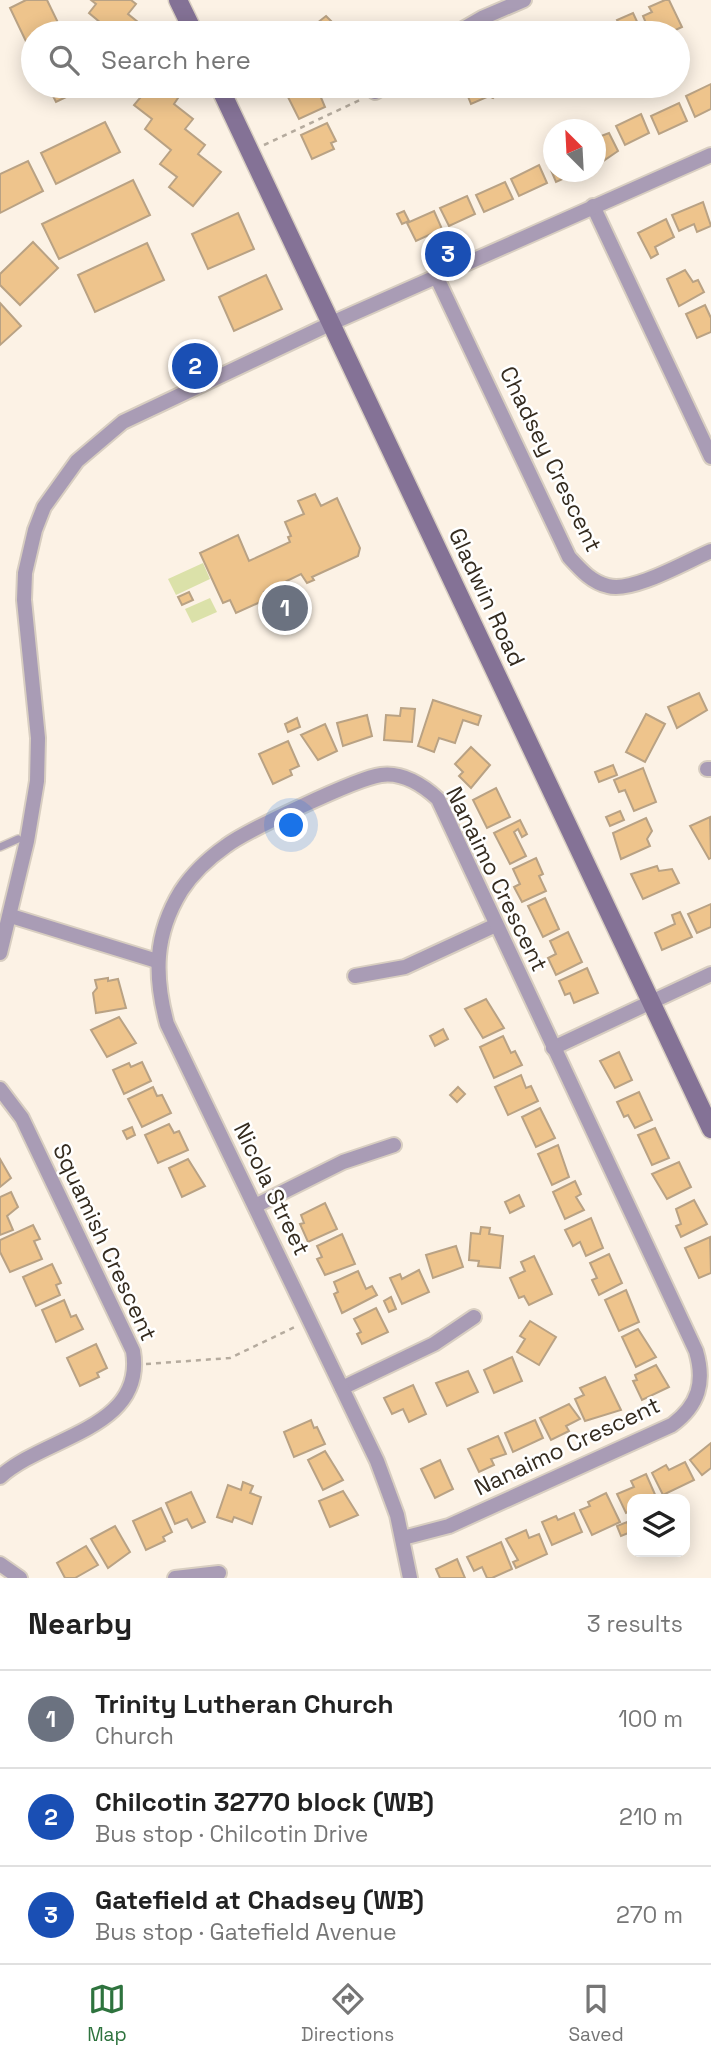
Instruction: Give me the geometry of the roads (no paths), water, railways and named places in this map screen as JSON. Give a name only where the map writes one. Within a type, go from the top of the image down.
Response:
[{"type":"main road","points":[[178,0],[188,21]]},
{"type":"main road","name":"Gladwin Road","points":[[225,98],[711,1129]]},
{"type":"street","points":[[477,21],[524,0]]},
{"type":"street","points":[[0,953],[11,916],[37,781],[38,738],[24,600],[30,550],[44,507],[77,461],[123,422],[332,323],[711,155]]},
{"type":"street","points":[[593,206],[711,457]]},
{"type":"street","name":"Chadsey Crescent","points":[[438,278],[569,557],[585,575],[609,587],[633,585],[711,551]]},
{"type":"street","name":"Nanaimo Crescent","points":[[157,961],[163,934],[181,892],[214,855],[251,832],[362,780],[383,775],[423,785],[438,799],[696,1351],[702,1381],[695,1401],[685,1415],[672,1425],[449,1526],[402,1538]]},
{"type":"street","points":[[11,916],[157,961]]},
{"type":"street","points":[[355,976],[405,967],[496,925]]},
{"type":"street","name":"Nicola Street","points":[[157,961],[158,988],[167,1024],[387,1486],[410,1578]]},
{"type":"street","points":[[553,1048],[711,974]]},
{"type":"street","name":"Squamish Crescent","points":[[0,1089],[22,1118],[133,1352],[135,1366],[133,1383],[114,1413],[28,1456],[0,1477]]},
{"type":"street","points":[[255,1206],[343,1163],[394,1145]]},
{"type":"street","points":[[342,1388],[434,1344],[474,1317]]},
{"type":"street","points":[[0,1564],[20,1578]]},
{"type":"street","points":[[175,1578],[219,1573]]},
{"type":"lane","points":[[0,847],[18,839]]},
{"type":"place","name":"Gatefield at Chadsey (WB)","points":[[448,254]]},
{"type":"place","name":"Chilcotin 32770 block (WB)","points":[[195,366]]},
{"type":"place","name":"Trinity Lutheran Church","points":[[285,608]]}]
